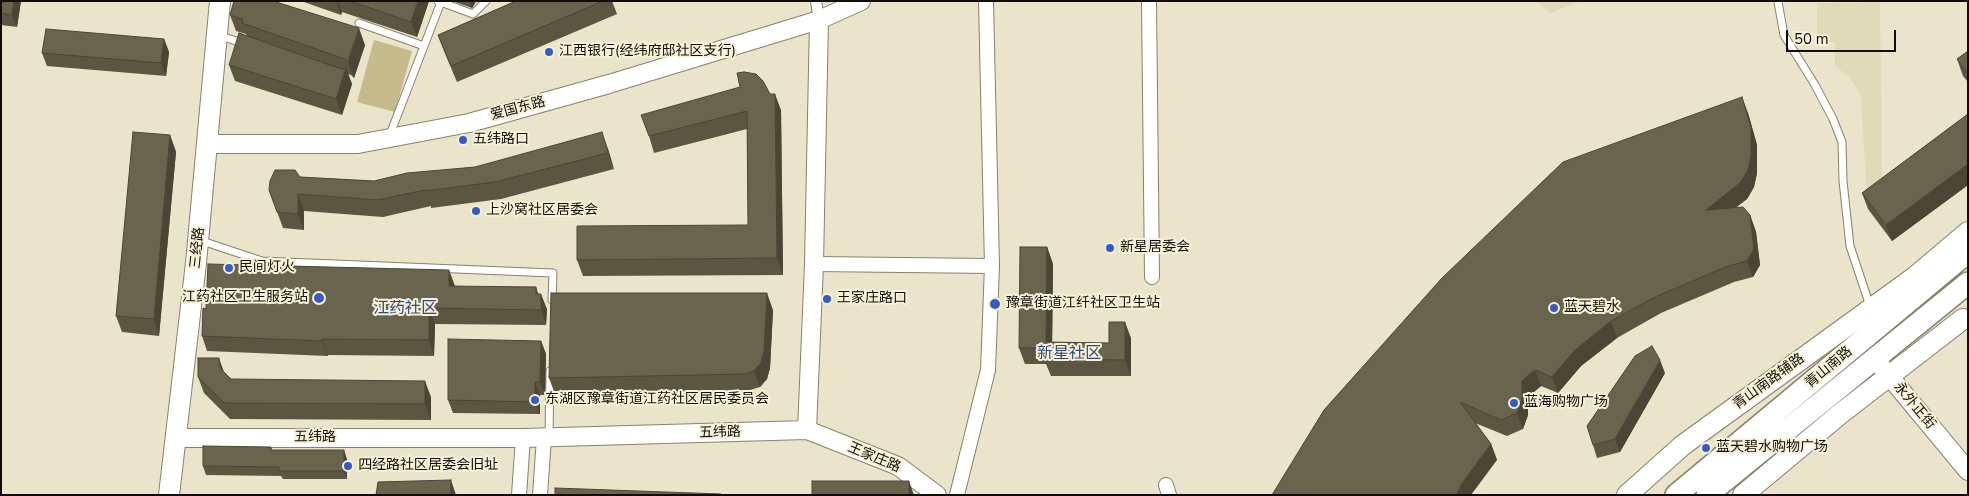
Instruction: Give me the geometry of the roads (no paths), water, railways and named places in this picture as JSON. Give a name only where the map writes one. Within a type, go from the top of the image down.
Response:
[{"type":"main road","name":"三经路","points":[[169,495],[198,240],[220,1]]},
{"type":"main road","points":[[1910,300],[1916,276],[1968,232]]},
{"type":"main road","name":"青山南路","points":[[1676,495],[1968,252]]},
{"type":"main road","name":"青山南路辅路","points":[[1627,495],[1683,445],[1916,276]]},
{"type":"main road","name":"青山南路","points":[[1707,495],[1968,284]]},
{"type":"main road","points":[[1927,317],[1965,318]]},
{"type":"main road","points":[[1743,495],[1840,414],[1965,318]]},
{"type":"street","points":[[807,430],[814,264],[819,20],[816,1]]},
{"type":"street","points":[[819,20],[861,1]]},
{"type":"street","points":[[957,495],[988,370],[992,266],[986,1]]},
{"type":"street","points":[[1150,1],[1152,277]]},
{"type":"street","name":"爱国东路","points":[[207,144],[358,144],[469,123],[609,84],[819,20]]},
{"type":"street","points":[[814,264],[992,266]]},
{"type":"street","name":"永外正街","points":[[1860,342],[1968,471]]},
{"type":"street","name":"五纬路","points":[[176,438],[546,438],[807,430]]},
{"type":"street","name":"王家庄路","points":[[807,430],[898,466],[937,495]]},
{"type":"street","points":[[519,495],[523,438]]},
{"type":"street","points":[[540,495],[546,438]]},
{"type":"lane","points":[[389,138],[439,2],[473,14],[486,1]]},
{"type":"lane","points":[[1778,2],[1784,35],[1815,86],[1842,142],[1843,181],[1850,246],[1871,308]]},
{"type":"lane","points":[[359,23],[424,46]]},
{"type":"lane","points":[[217,35],[255,48]]},
{"type":"lane","points":[[198,240],[262,262],[553,273],[552,312]]},
{"type":"lane","points":[[546,438],[551,360]]},
{"type":"place","name":"江西银行(经纬府邸社区支行)","points":[[549,52]]},
{"type":"place","name":"五纬路口","points":[[463,140]]},
{"type":"place","name":"上沙窝社区居委会","points":[[476,211]]},
{"type":"place","name":"新星居委会","points":[[1110,248]]},
{"type":"place","name":"民间灯火","points":[[229,268]]},
{"type":"place","name":"江药社区卫生服务站","points":[[319,298]]},
{"type":"place","name":"王家庄路口","points":[[827,299]]},
{"type":"place","name":"豫章街道江纤社区卫生站","points":[[995,304]]},
{"type":"place","name":"蓝天碧水","points":[[1554,308]]},
{"type":"place","name":"东湖区豫章街道江药社区居民委员会","points":[[535,400]]},
{"type":"place","name":"蓝海购物广场","points":[[1514,403]]},
{"type":"place","name":"蓝天碧水购物广场","points":[[1706,448]]},
{"type":"place","name":"四经路社区居委会旧址","points":[[348,466]]},
{"type":"district","name":"江药社区","points":[[405,309]]},
{"type":"district","name":"新星社区","points":[[1069,354]]}]
